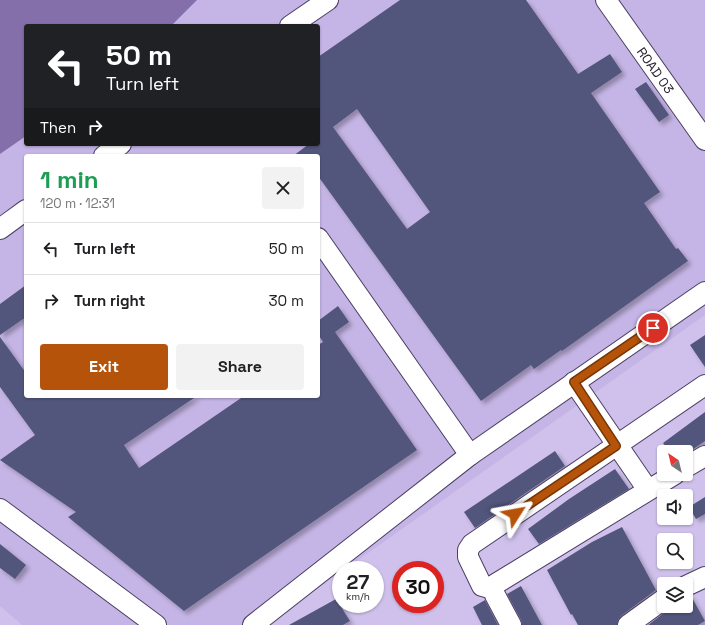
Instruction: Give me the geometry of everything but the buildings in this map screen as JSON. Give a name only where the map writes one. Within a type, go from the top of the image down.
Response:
[{"type":"street","name":"ROAD 03","points":[[606,0],[705,140]]},
{"type":"street","points":[[292,24],[318,3]]},
{"type":"street","points":[[107,154],[118,146]]},
{"type":"street","points":[[0,229],[24,211]]},
{"type":"street","points":[[320,241],[470,455]]},
{"type":"street","points":[[253,625],[470,455],[705,292]]},
{"type":"street","points":[[574,382],[616,446],[648,490]]},
{"type":"street","points":[[663,481],[564,543],[488,588],[482,586],[468,557],[468,550],[472,544],[705,386]]},
{"type":"street","points":[[693,463],[705,456]]},
{"type":"street","points":[[0,509],[156,625]]},
{"type":"street","points":[[693,583],[705,577]]},
{"type":"street","points":[[495,595],[511,625]]},
{"type":"street","points":[[628,625],[657,604]]},
{"type":"shaded area","points":[[0,0],[705,0],[705,315],[357,561],[332,561],[332,578],[266,625],[22,625],[0,606]]},
{"type":"shaded area","points":[[0,0],[197,0],[173,24],[24,24],[24,137],[0,154]]},
{"type":"route","points":[[515,514],[616,446],[574,382],[653,328]]}]
